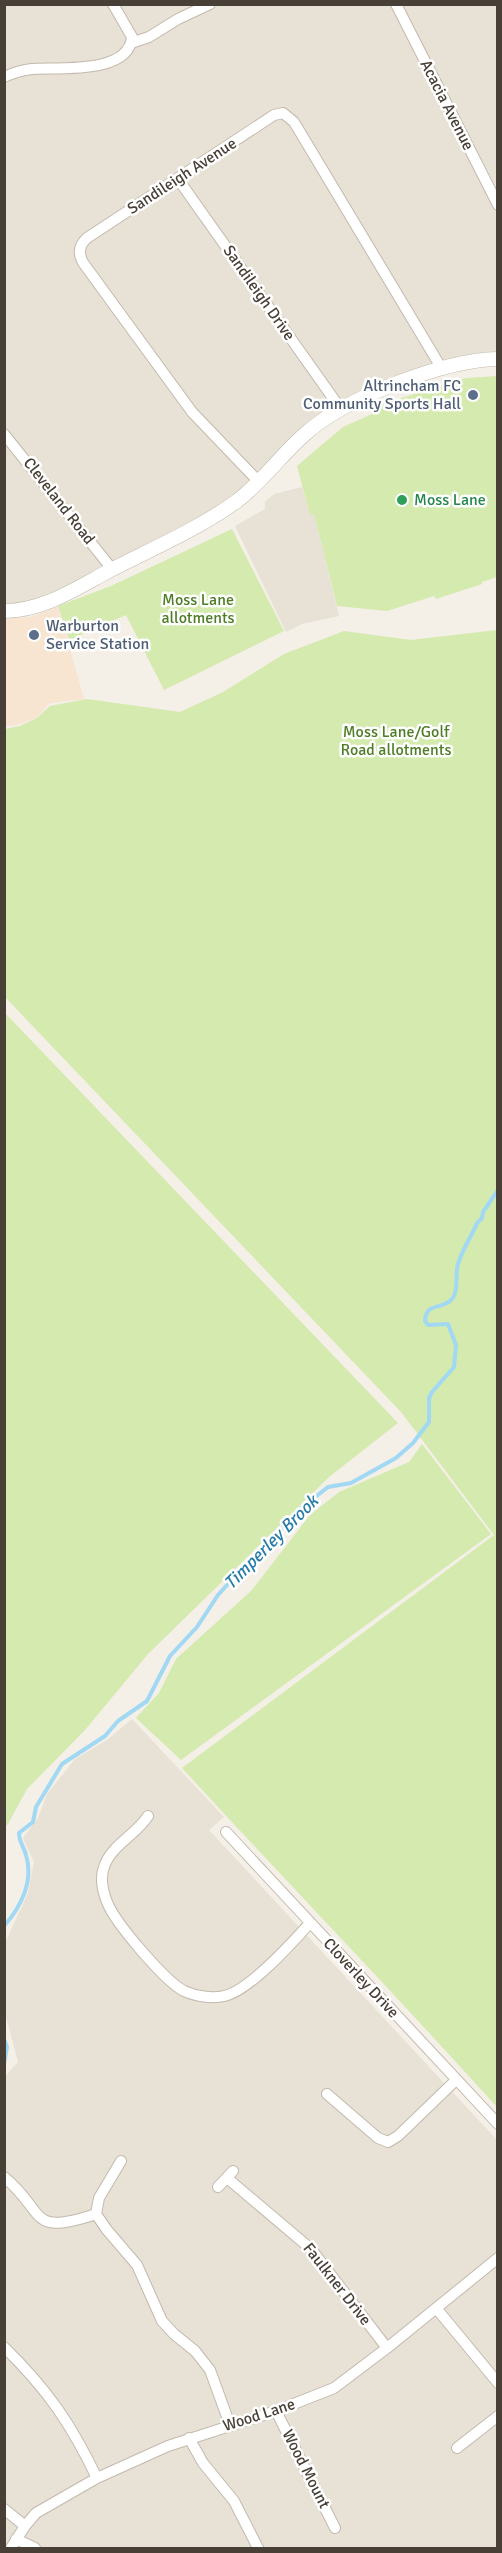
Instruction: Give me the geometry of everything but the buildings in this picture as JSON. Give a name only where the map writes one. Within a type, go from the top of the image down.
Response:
[{"type":"street","points":[[4,77],[33,69],[98,65],[120,56],[128,50],[131,43],[130,32],[113,4]]},
{"type":"street","points":[[131,43],[149,37],[178,19],[210,4]]},
{"type":"street","name":"Acacia Avenue","points":[[396,4],[498,205]]},
{"type":"street","name":"Sandileigh Avenue","points":[[259,482],[192,412],[79,254],[87,238],[274,115],[280,113],[288,116],[442,369]]},
{"type":"street","name":"Sandileigh Drive","points":[[178,179],[340,408]]},
{"type":"street","points":[[4,611],[19,611],[54,600],[211,518],[259,482],[304,435],[340,408],[370,394],[442,369],[498,359]]},
{"type":"street","name":"Cleveland Road","points":[[4,434],[112,569]]},
{"type":"street","points":[[148,1816],[132,1843],[114,1850],[104,1866],[103,1888],[107,1903],[144,1952],[183,1990],[216,1997],[234,1993],[274,1960],[310,1923]]},
{"type":"street","name":"Cloverley Drive","points":[[226,1832],[498,2124]]},
{"type":"street","points":[[327,2094],[378,2138],[388,2142],[398,2136],[456,2080]]},
{"type":"street","points":[[121,2161],[99,2198],[96,2214],[137,2265],[162,2321],[195,2351],[210,2370],[230,2425]]},
{"type":"street","name":"Faulkner Drive","points":[[218,2187],[230,2174],[311,2249],[387,2348]]},
{"type":"street","points":[[4,2177],[36,2214],[47,2223],[62,2223],[96,2214]]},
{"type":"street","name":"Wood Lane","points":[[14,2544],[25,2526],[44,2507],[97,2478],[189,2438],[276,2411],[334,2388],[498,2258]]},
{"type":"street","points":[[436,2308],[498,2384]]},
{"type":"street","points":[[4,2347],[32,2374],[62,2413],[97,2478]]},
{"type":"street","name":"Wood Mount","points":[[276,2411],[335,2528]]},
{"type":"street","points":[[458,2448],[498,2416]]},
{"type":"street","points":[[189,2438],[203,2463],[234,2501],[258,2548]]},
{"type":"street","points":[[4,2509],[25,2526]]},
{"type":"street","points":[[14,2544],[35,2548]]},
{"type":"shaded area","points":[[5,5],[396,5],[497,205],[497,359],[478,361],[340,408],[248,492],[54,600],[5,611]]},
{"type":"shaded area","points":[[398,5],[497,5],[497,188]]},
{"type":"shaded area","points":[[302,487],[310,514],[314,514],[339,616],[302,624],[286,632],[235,526],[265,509],[265,502],[274,494]]},
{"type":"shaded area","points":[[58,607],[84,699],[50,703],[36,718],[17,725],[5,726],[5,619],[30,617]]},
{"type":"shaded area","points":[[132,1719],[224,1817],[209,1830],[497,2140],[497,2548],[5,2548],[4,2078],[18,2062],[5,2013],[5,1943],[28,1893],[34,1862],[23,1838],[38,1818],[47,1794],[75,1759],[107,1740]]},
{"type":"green space","name":"Moss Lane","points":[[497,376],[497,577],[436,599],[434,596],[387,611],[337,606],[314,514],[310,515],[297,466],[343,427],[381,410],[379,405],[466,378]]},
{"type":"green space","name":"Moss Lane allotments","points":[[232,529],[284,631],[164,690],[126,615],[69,640],[58,606],[111,586]]},
{"type":"green space","name":"Moss Lane/Golf Road allotments","points":[[498,630],[497,2107],[182,1768],[494,1535],[401,1412],[4,996],[5,729],[20,726],[37,718],[50,706],[87,699],[180,712],[223,692],[284,654],[344,631],[411,640]]},
{"type":"green space","points":[[5,1013],[398,1423],[329,1477],[148,1654],[85,1730],[27,1789],[5,1827]]},
{"type":"green space","points":[[422,1444],[491,1534],[181,1760],[136,1718],[159,1693],[176,1659],[251,1591],[310,1515],[339,1492],[409,1462]]},
{"type":"waterway","name":"Timperley Brook","points":[[4,1926],[21,1902],[27,1884],[28,1865],[19,1833],[33,1822],[36,1807],[62,1764],[105,1736],[118,1721],[147,1701],[170,1656],[197,1627],[218,1595],[268,1545],[295,1513],[328,1487],[351,1483],[396,1458],[413,1443],[429,1422],[429,1398],[454,1367],[456,1345],[448,1324],[428,1325],[425,1321],[426,1315],[428,1311],[447,1303],[453,1297],[460,1258],[483,1212],[498,1190]]},
{"type":"waterway","name":"Timperley Brook","points":[[4,2039],[7,2047],[4,2064]]},
{"type":"place","name":"Altrincham FC Community Sports Hall","points":[[473,395]]},
{"type":"place","name":"Moss Lane","points":[[402,500]]},
{"type":"place","name":"Warburton Service Station","points":[[34,635]]}]
